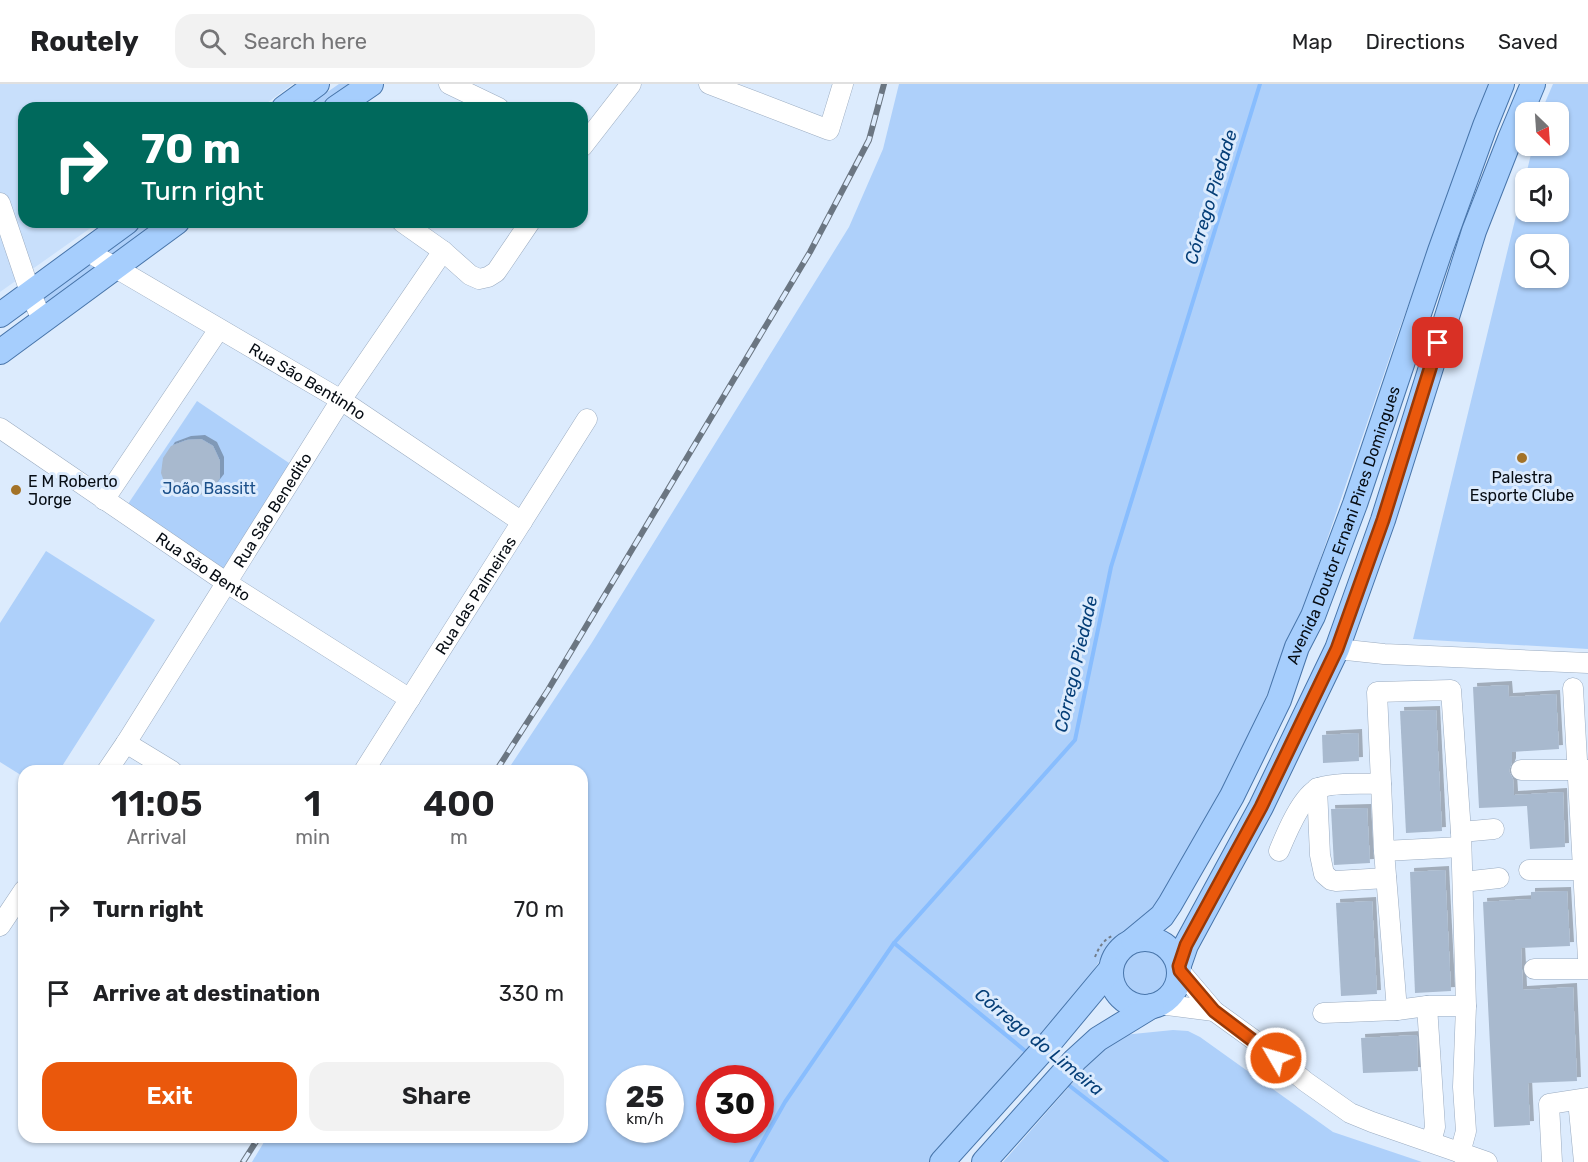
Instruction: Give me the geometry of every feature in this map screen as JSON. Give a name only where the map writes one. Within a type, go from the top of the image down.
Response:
[{"type":"main road","points":[[292,102],[316,84]]},
{"type":"main road","points":[[344,102],[370,84]]},
{"type":"main road","name":"Avenida Doutor Ernani Pires Domingues","points":[[1133,940],[1162,916],[1170,904],[1232,796],[1279,700],[1297,647],[1313,616],[1355,504],[1436,262],[1502,84]]},
{"type":"main road","name":"Avenida Doutor Ernani Pires Domingues","points":[[1179,968],[1186,945],[1261,807],[1337,649],[1383,520],[1474,231],[1533,84]]},
{"type":"main road","points":[[0,315],[119,228]]},
{"type":"main road","points":[[0,352],[169,228]]},
{"type":"main road","points":[[984,1162],[1075,1060],[1098,1039],[1168,999],[1174,991],[1179,968],[1174,954],[1167,946],[1156,940],[1145,938],[1133,940],[1122,947],[1114,957],[1111,969],[1112,982],[1118,994],[1127,1002],[1139,1007],[1156,1005]]},
{"type":"main road","points":[[942,1162],[1051,1041],[1111,969]]},
{"type":"street","points":[[449,84],[486,102]]},
{"type":"street","points":[[588,139],[632,84]]},
{"type":"street","points":[[709,84],[830,130],[843,84]]},
{"type":"street","points":[[0,202],[30,292],[42,320]]},
{"type":"street","points":[[410,228],[443,251],[470,275],[479,279],[496,272],[526,228]]},
{"type":"street","name":"Rua São Bentinho","points":[[87,251],[341,400],[522,522]]},
{"type":"street","name":"Rua São Benedito","points":[[111,765],[341,400],[443,251]]},
{"type":"street","points":[[104,500],[219,329]]},
{"type":"street","name":"Rua das Palmeiras","points":[[368,765],[587,419]]},
{"type":"street","name":"Rua São Bento","points":[[0,428],[227,584],[410,699]]},
{"type":"street","points":[[1337,649],[1384,654],[1588,663]]},
{"type":"street","points":[[1323,678],[1363,658],[1384,654]]},
{"type":"street","points":[[1573,688],[1583,770],[1588,959]]},
{"type":"street","points":[[1397,1010],[1384,851],[1377,692],[1451,690],[1463,882],[1466,1006],[1463,1087],[1466,1131],[1460,1153]]},
{"type":"street","points":[[126,743],[162,765]]},
{"type":"street","points":[[1521,770],[1583,770]]},
{"type":"street","points":[[1279,850],[1302,805],[1317,788],[1334,785],[1381,784]]},
{"type":"street","points":[[1317,788],[1320,855],[1324,874],[1336,881],[1386,878]]},
{"type":"street","points":[[1384,851],[1461,840],[1494,829]]},
{"type":"street","points":[[1529,870],[1586,870]]},
{"type":"street","points":[[1463,882],[1499,878]]},
{"type":"street","points":[[0,926],[18,899]]},
{"type":"street","points":[[1179,968],[1214,1011],[1350,1113],[1487,1162]]},
{"type":"street","points":[[1534,969],[1588,969]]},
{"type":"street","points":[[1156,1005],[1214,1011]]},
{"type":"street","points":[[1323,1013],[1397,1010],[1426,1006],[1466,1006]]},
{"type":"street","points":[[1426,1006],[1435,1127],[1431,1142]]},
{"type":"street","points":[[1552,1162],[1550,1104],[1583,1099],[1584,1162]]},
{"type":"shaded area","points":[[0,84],[293,84],[268,102],[18,102],[18,228],[91,228],[0,292]]},
{"type":"green space","points":[[339,84],[360,84],[334,102],[313,102]]},
{"type":"green space","points":[[899,84],[1491,84],[1399,330],[1296,630],[1226,785],[1155,907],[1104,954],[1084,985],[929,1162],[252,1162],[263,1143],[588,1143],[588,765],[511,765],[591,644],[849,227],[883,149]]},
{"type":"green space","name":"Palestra Esporte Clube","points":[[1553,84],[1588,84],[1588,649],[1413,639],[1515,220],[1515,222],[1569,222],[1569,168],[1528,168],[1531,156],[1569,156],[1569,102],[1545,102]]},
{"type":"green space","points":[[139,228],[163,228],[130,253],[109,256],[108,250]]},
{"type":"green space","points":[[91,264],[97,267],[46,307],[39,298]]},
{"type":"green space","name":"João Bassitt","points":[[197,401],[292,465],[225,576],[126,507]]},
{"type":"green space","points":[[46,551],[155,620],[63,765],[18,765],[18,773],[0,762],[0,623]]},
{"type":"green space","points":[[1139,942],[1151,942],[1167,950],[1173,960],[1175,972],[1173,984],[1167,994],[1151,1002],[1139,1002],[1123,994],[1115,978],[1115,966],[1123,950]]},
{"type":"green space","points":[[1173,1030],[1188,1031],[1200,1037],[1333,1132],[1422,1162],[1003,1162],[1102,1049],[1123,1035]]},
{"type":"building","points":[[201,439],[213,446],[220,461],[220,478],[210,491],[195,497],[179,496],[166,487],[161,473],[163,458],[171,446],[187,440]]},
{"type":"building","points":[[1508,685],[1509,697],[1556,694],[1559,749],[1512,752],[1509,771],[1513,779],[1514,795],[1563,792],[1565,847],[1530,849],[1527,806],[1479,808],[1473,687]]},
{"type":"building","points":[[1436,710],[1442,831],[1406,833],[1400,711]]},
{"type":"building","points":[[1358,733],[1359,761],[1323,763],[1322,735]]},
{"type":"building","points":[[1367,808],[1370,863],[1334,865],[1331,809]]},
{"type":"building","points":[[1445,870],[1451,991],[1415,993],[1410,872]]},
{"type":"building","points":[[1567,891],[1570,946],[1521,948],[1523,990],[1573,987],[1577,1081],[1528,1083],[1530,1125],[1494,1127],[1483,902],[1531,899],[1531,892]]},
{"type":"building","points":[[1372,901],[1377,994],[1341,996],[1336,903]]},
{"type":"building","points":[[1417,1035],[1418,1071],[1363,1073],[1361,1038]]},
{"type":"waterway","name":"Córrego Piedade","points":[[751,1162],[785,1102],[894,943],[1075,740],[1111,567],[1260,84]]},
{"type":"waterway","name":"Córrego do Limeira","points":[[894,943],[1029,1054]]},
{"type":"waterway","name":"Córrego do Limeira","points":[[1066,1083],[1167,1162]]},
{"type":"railway","points":[[500,765],[548,690],[810,252],[869,140],[884,84]]},
{"type":"railway","points":[[243,1162],[255,1143]]},
{"type":"place","name":"Palestra Esporte Clube","points":[[1522,458]]},
{"type":"place","name":"E M Roberto Jorge","points":[[16,490]]},
{"type":"route","points":[[1276,1058],[1214,1011],[1180,971],[1179,966],[1186,945],[1261,807],[1337,649],[1383,520],[1438,343]]}]
